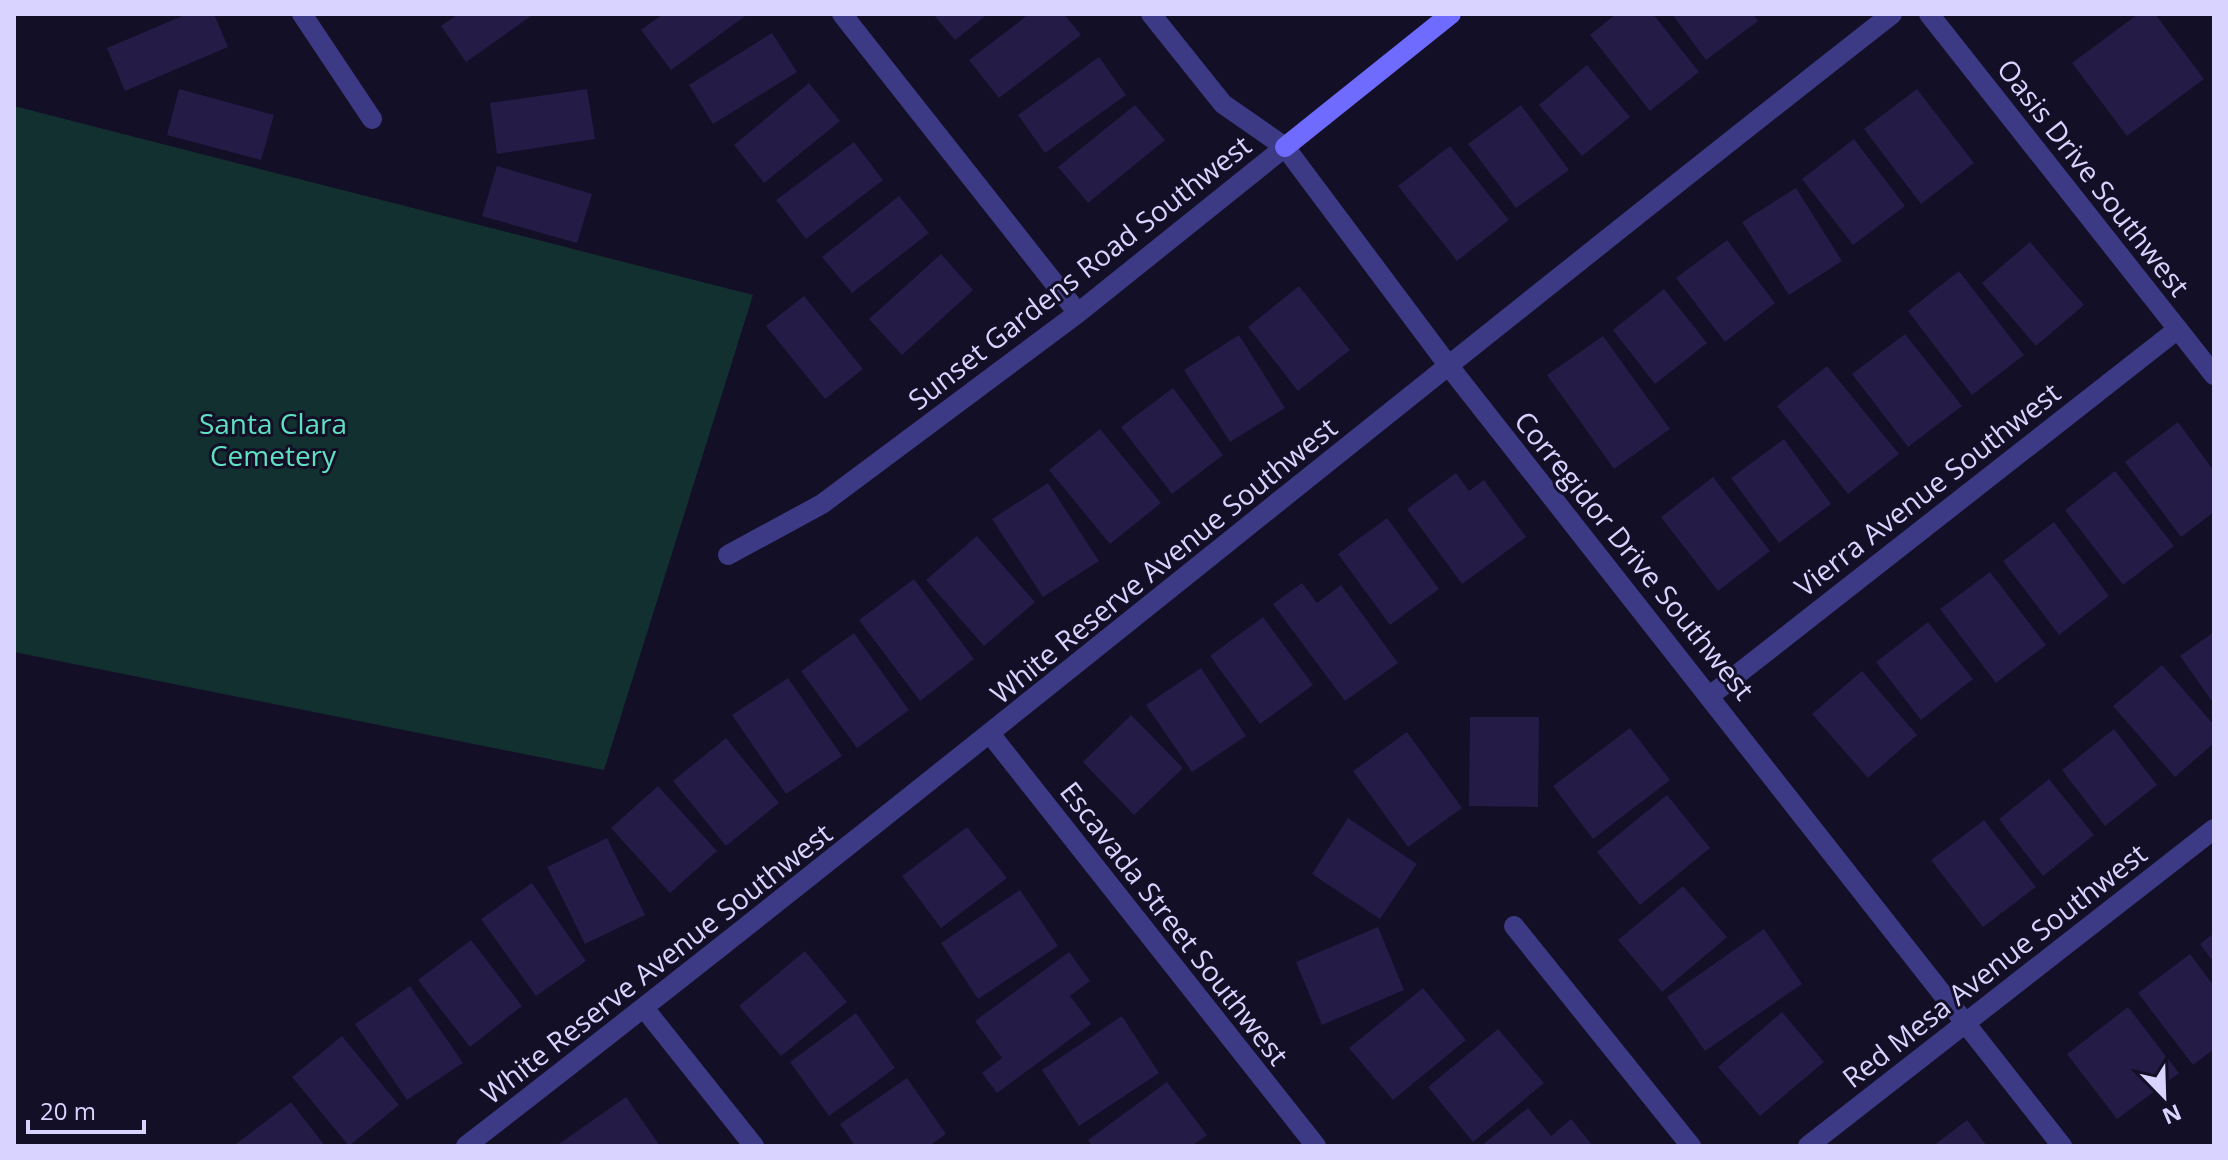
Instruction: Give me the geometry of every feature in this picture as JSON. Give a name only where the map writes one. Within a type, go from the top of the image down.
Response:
[{"type":"street","points":[[302,14],[372,119]]},
{"type":"street","points":[[842,14],[1078,313]]},
{"type":"street","name":"Corregidor Drive Southwest","points":[[1151,14],[1223,104],[1285,147],[1448,365],[1711,695],[2062,1146]]},
{"type":"street","name":"Sunset Gardens Road Southwest","points":[[728,555],[822,504],[1078,313],[1451,14]]},
{"type":"street","name":"White Reserve Avenue Southwest","points":[[466,1146],[991,735],[1448,365],[1892,14]]},
{"type":"street","name":"Oasis Drive Southwest","points":[[1929,14],[2214,375]]},
{"type":"street","name":"Vierra Avenue Southwest","points":[[1711,695],[2178,329]]},
{"type":"street","name":"Escavada Street Southwest","points":[[991,735],[1316,1146]]},
{"type":"street","name":"Red Mesa Avenue Southwest","points":[[1808,1146],[2214,829]]},
{"type":"street","points":[[1514,926],[1691,1146]]},
{"type":"street","points":[[644,1008],[754,1146]]},
{"type":"green space","name":"Santa Clara Cemetery","points":[[14,106],[753,295],[604,770],[14,652]]},
{"type":"building","points":[[187,14],[214,14],[228,47],[125,91],[107,48]]},
{"type":"building","points":[[458,14],[534,14],[466,62],[441,26]]},
{"type":"building","points":[[663,14],[748,14],[671,70],[641,30]]},
{"type":"building","points":[[933,14],[988,14],[955,40]]},
{"type":"building","points":[[1029,14],[1064,14],[1081,35],[999,98],[969,60]]},
{"type":"building","points":[[1616,14],[1653,14],[1699,72],[1650,111],[1590,35]]},
{"type":"building","points":[[1672,14],[1753,14],[1758,21],[1706,60]]},
{"type":"building","points":[[2138,14],[2155,14],[2204,79],[2127,136],[2072,63]]},
{"type":"building","points":[[772,33],[797,72],[713,124],[689,85]]},
{"type":"building","points":[[1099,57],[1126,95],[1045,153],[1018,115]]},
{"type":"building","points":[[1587,65],[1630,117],[1582,156],[1539,105]]},
{"type":"building","points":[[809,83],[840,121],[764,183],[734,145]]},
{"type":"building","points":[[179,89],[274,115],[261,160],[167,135]]},
{"type":"building","points":[[587,89],[595,139],[497,154],[490,103]]},
{"type":"building","points":[[1917,89],[1974,163],[1921,204],[1864,129]]},
{"type":"building","points":[[1135,105],[1165,140],[1088,203],[1058,167]]},
{"type":"building","points":[[1521,105],[1569,170],[1516,208],[1468,144]]},
{"type":"building","points":[[1854,139],[1905,206],[1853,245],[1802,179]]},
{"type":"building","points":[[854,142],[883,180],[806,239],[776,200]]},
{"type":"building","points":[[1450,146],[1509,220],[1457,261],[1398,186]]},
{"type":"building","points":[[497,166],[592,194],[577,243],[482,216]]},
{"type":"building","points":[[1796,188],[1842,261],[1789,295],[1742,222]]},
{"type":"building","points":[[899,196],[929,233],[852,293],[822,257]]},
{"type":"building","points":[[1727,240],[1775,303],[1725,342],[1676,278]]},
{"type":"building","points":[[2030,242],[2084,305],[2036,346],[1982,283]]},
{"type":"building","points":[[941,254],[973,290],[902,355],[869,319]]},
{"type":"building","points":[[1959,271],[2024,355],[1972,395],[1908,311]]},
{"type":"building","points":[[1299,286],[1350,350],[1298,391],[1248,327]]},
{"type":"building","points":[[1664,289],[1707,343],[1655,384],[1613,330]]},
{"type":"building","points":[[804,296],[863,369],[825,399],[766,326]]},
{"type":"building","points":[[1905,334],[1962,406],[1908,447],[1852,374]]},
{"type":"building","points":[[1239,335],[1285,408],[1230,442],[1184,370]]},
{"type":"building","points":[[1603,336],[1670,429],[1614,469],[1547,375]]},
{"type":"building","points":[[1827,366],[1899,454],[1848,494],[1777,406]]},
{"type":"building","points":[[1173,388],[1223,455],[1172,494],[1121,427]]},
{"type":"building","points":[[2178,422],[2214,471],[2214,512],[2181,537],[2125,462]]},
{"type":"building","points":[[1100,429],[1161,503],[1110,544],[1049,470]]},
{"type":"building","points":[[1784,439],[1831,504],[1779,543],[1731,478]]},
{"type":"building","points":[[2115,471],[2174,546],[2123,585],[2065,510]]},
{"type":"building","points":[[1456,473],[1469,491],[1484,480],[1526,537],[1462,584],[1407,509]]},
{"type":"building","points":[[1713,477],[1770,551],[1718,591],[1661,517]]},
{"type":"building","points":[[1048,483],[1099,561],[1043,597],[992,519]]},
{"type":"building","points":[[1387,518],[1439,589],[1390,625],[1338,554]]},
{"type":"building","points":[[2054,522],[2109,596],[2059,635],[2003,561]]},
{"type":"building","points":[[977,536],[1035,602],[984,646],[926,580]]},
{"type":"building","points":[[1990,572],[2046,645],[1996,683],[1940,609]]},
{"type":"building","points":[[914,579],[974,659],[920,701],[859,620]]},
{"type":"building","points":[[1302,583],[1317,603],[1341,585],[1398,663],[1345,701],[1273,604]]},
{"type":"building","points":[[1263,617],[1313,685],[1260,724],[1210,656]]},
{"type":"building","points":[[1928,622],[1973,679],[1921,720],[1876,662]]},
{"type":"building","points":[[2214,632],[2214,704],[2180,656]]},
{"type":"building","points":[[854,633],[909,710],[857,748],[801,671]]},
{"type":"building","points":[[2162,665],[2214,725],[2214,743],[2175,777],[2113,706]]},
{"type":"building","points":[[1201,668],[1246,736],[1192,772],[1146,705]]},
{"type":"building","points":[[1862,671],[1917,735],[1868,778],[1812,714]]},
{"type":"building","points":[[788,678],[842,756],[786,794],[732,715]]},
{"type":"building","points":[[1131,715],[1183,768],[1134,815],[1083,762]]},
{"type":"building","points":[[1470,717],[1539,717],[1538,807],[1469,806]]},
{"type":"building","points":[[1630,728],[1670,780],[1593,839],[1553,786]]},
{"type":"building","points":[[2114,729],[2157,785],[2105,826],[2062,770]]},
{"type":"building","points":[[1407,732],[1462,808],[1408,847],[1353,771]]},
{"type":"building","points":[[726,738],[779,803],[726,846],[673,781]]},
{"type":"building","points":[[2049,779],[2094,835],[2043,876],[1999,819]]},
{"type":"building","points":[[658,786],[717,851],[670,893],[611,828]]},
{"type":"building","points":[[1667,795],[1710,848],[1640,905],[1597,852]]},
{"type":"building","points":[[1348,818],[1417,864],[1380,919],[1312,874]]},
{"type":"building","points":[[1984,820],[2036,887],[1983,927],[1931,860]]},
{"type":"building","points":[[967,827],[1007,878],[941,928],[902,876]]},
{"type":"building","points":[[607,838],[645,915],[585,944],[547,867]]},
{"type":"building","points":[[532,883],[586,961],[536,996],[481,919]]},
{"type":"building","points":[[1683,886],[1727,937],[1662,992],[1618,940]]},
{"type":"building","points":[[1020,890],[1058,946],[978,999],[941,943]]},
{"type":"building","points":[[1378,927],[1404,990],[1322,1025],[1296,962]]},
{"type":"building","points":[[1764,929],[1802,984],[1705,1051],[1667,997]]},
{"type":"building","points":[[2214,933],[2214,963],[2200,944]]},
{"type":"building","points":[[471,940],[522,1006],[470,1047],[418,980]]},
{"type":"building","points":[[805,951],[847,1002],[781,1056],[739,1006]]},
{"type":"building","points":[[1069,952],[1090,981],[1070,996],[1091,1024],[997,1093],[982,1073],[1002,1058],[975,1021]]},
{"type":"building","points":[[2190,954],[2214,986],[2214,1049],[2193,1065],[2138,993]]},
{"type":"building","points":[[410,986],[463,1063],[407,1100],[355,1024]]},
{"type":"building","points":[[1423,988],[1466,1040],[1393,1100],[1349,1048]]},
{"type":"building","points":[[2128,1007],[2179,1073],[2117,1119],[2067,1054]]},
{"type":"building","points":[[1782,1012],[1824,1062],[1760,1116],[1718,1067]]},
{"type":"building","points":[[856,1013],[895,1068],[829,1116],[790,1062]]},
{"type":"building","points":[[1122,1016],[1159,1073],[1079,1126],[1042,1070]]},
{"type":"building","points":[[1498,1029],[1544,1083],[1473,1142],[1428,1087]]},
{"type":"building","points":[[342,1036],[399,1105],[349,1146],[292,1077]]},
{"type":"building","points":[[907,1078],[946,1134],[929,1146],[855,1146],[840,1124]]},
{"type":"building","points":[[1167,1082],[1207,1135],[1192,1146],[1092,1146],[1088,1140]]},
{"type":"building","points":[[626,1097],[660,1146],[556,1146]]},
{"type":"building","points":[[291,1102],[325,1146],[236,1144]]},
{"type":"building","points":[[1528,1108],[1551,1136],[1571,1119],[1593,1146],[1481,1146]]},
{"type":"building","points":[[1967,1120],[1987,1146],[1933,1146]]}]
